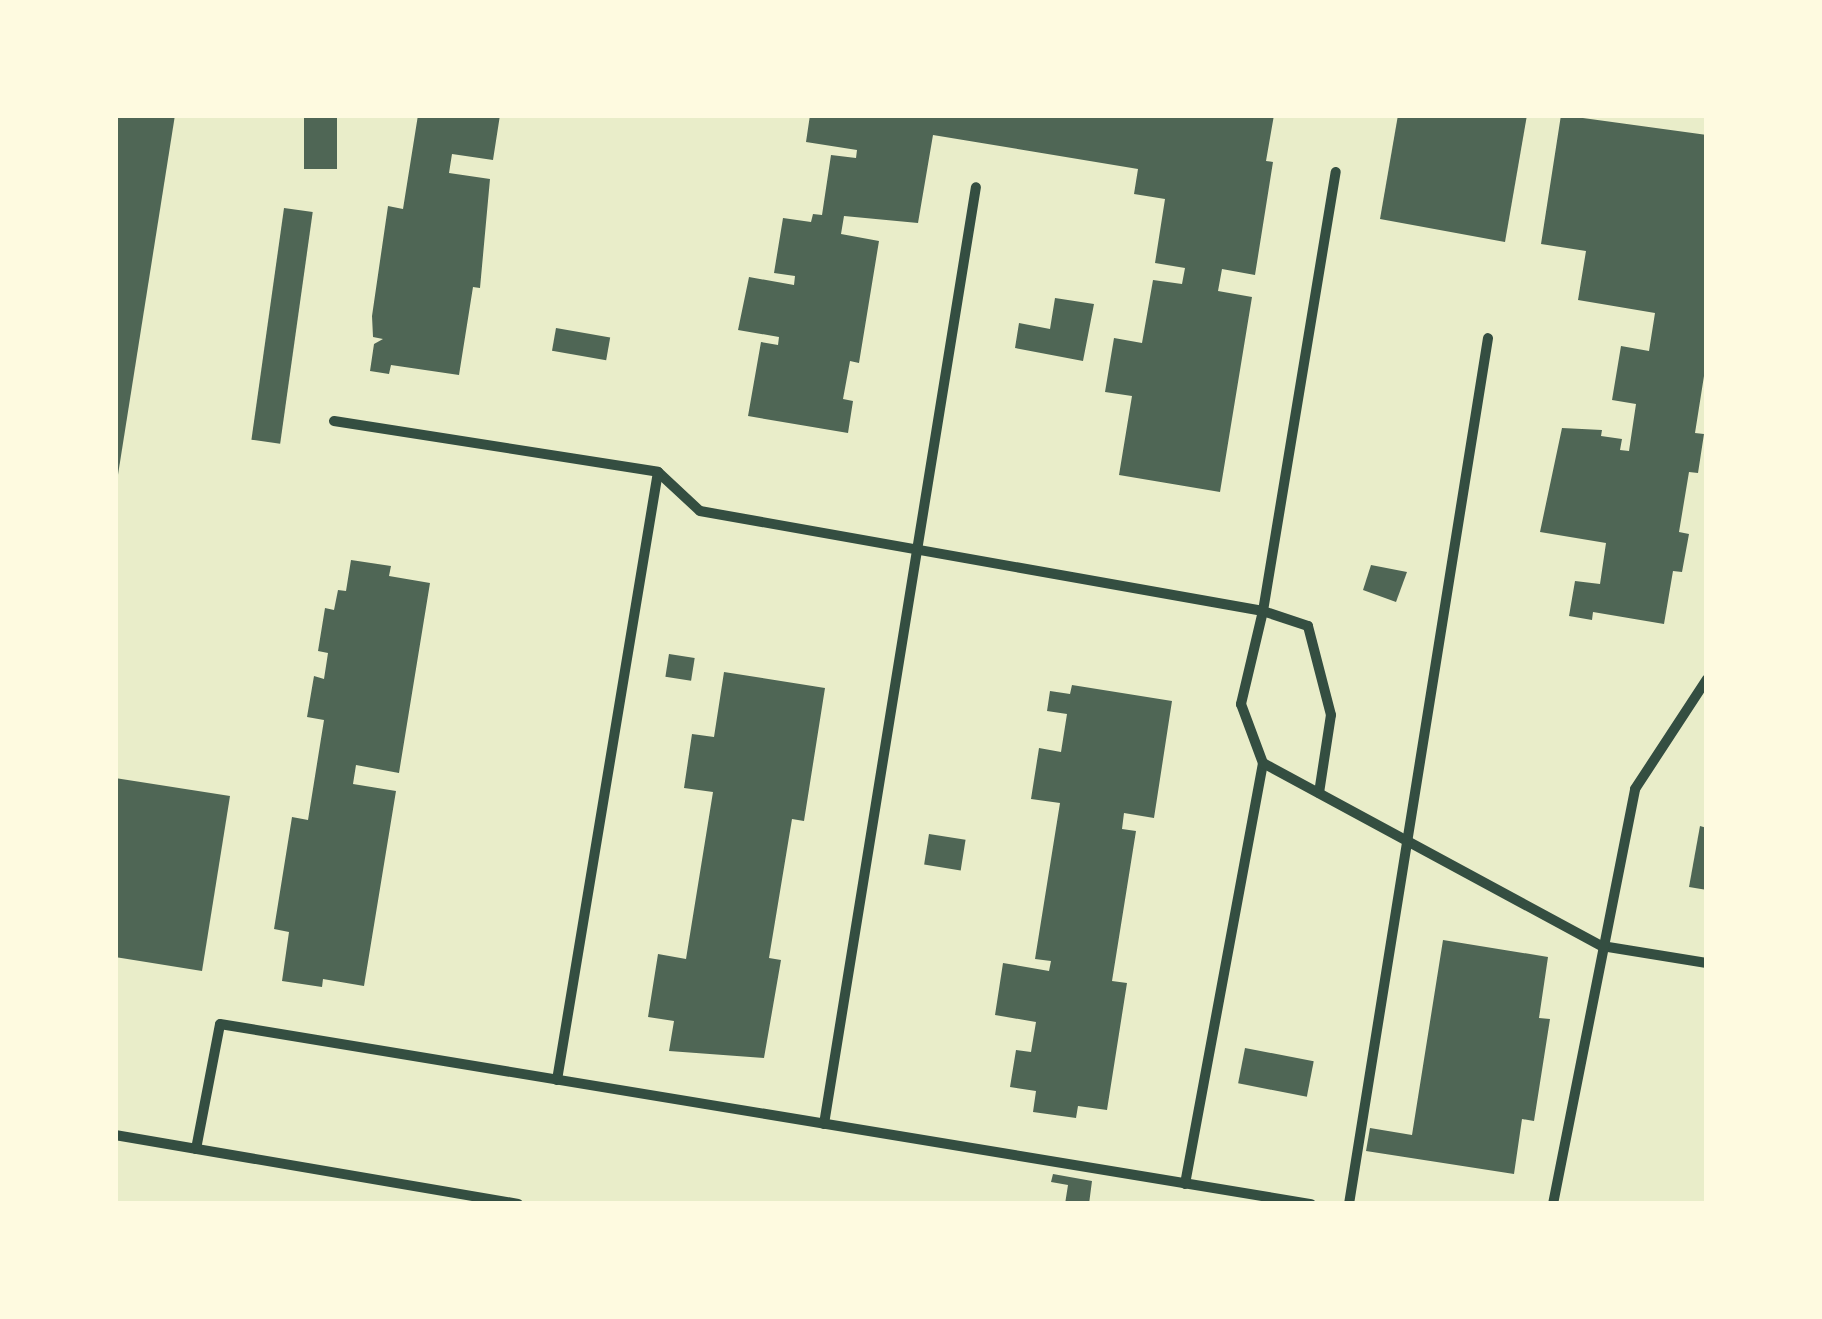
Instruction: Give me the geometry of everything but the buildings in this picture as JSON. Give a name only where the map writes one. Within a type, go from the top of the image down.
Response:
[{"type":"street","points":[[1185,1184],[1263,762],[1242,704],[1263,611],[1336,172]]},
{"type":"street","points":[[824,1124],[976,188]]},
{"type":"street","points":[[1349,1204],[1488,338]]},
{"type":"street","points":[[334,421],[658,472],[700,511],[1263,611],[1308,626],[1330,715],[1319,793]]},
{"type":"street","points":[[558,1080],[658,472]]},
{"type":"street","points":[[1553,1204],[1634,789],[1707,679]]},
{"type":"street","points":[[1263,762],[1602,946],[1707,963]]},
{"type":"street","points":[[196,1149],[220,1024],[1311,1204]]},
{"type":"street","points":[[115,1135],[518,1204]]}]
